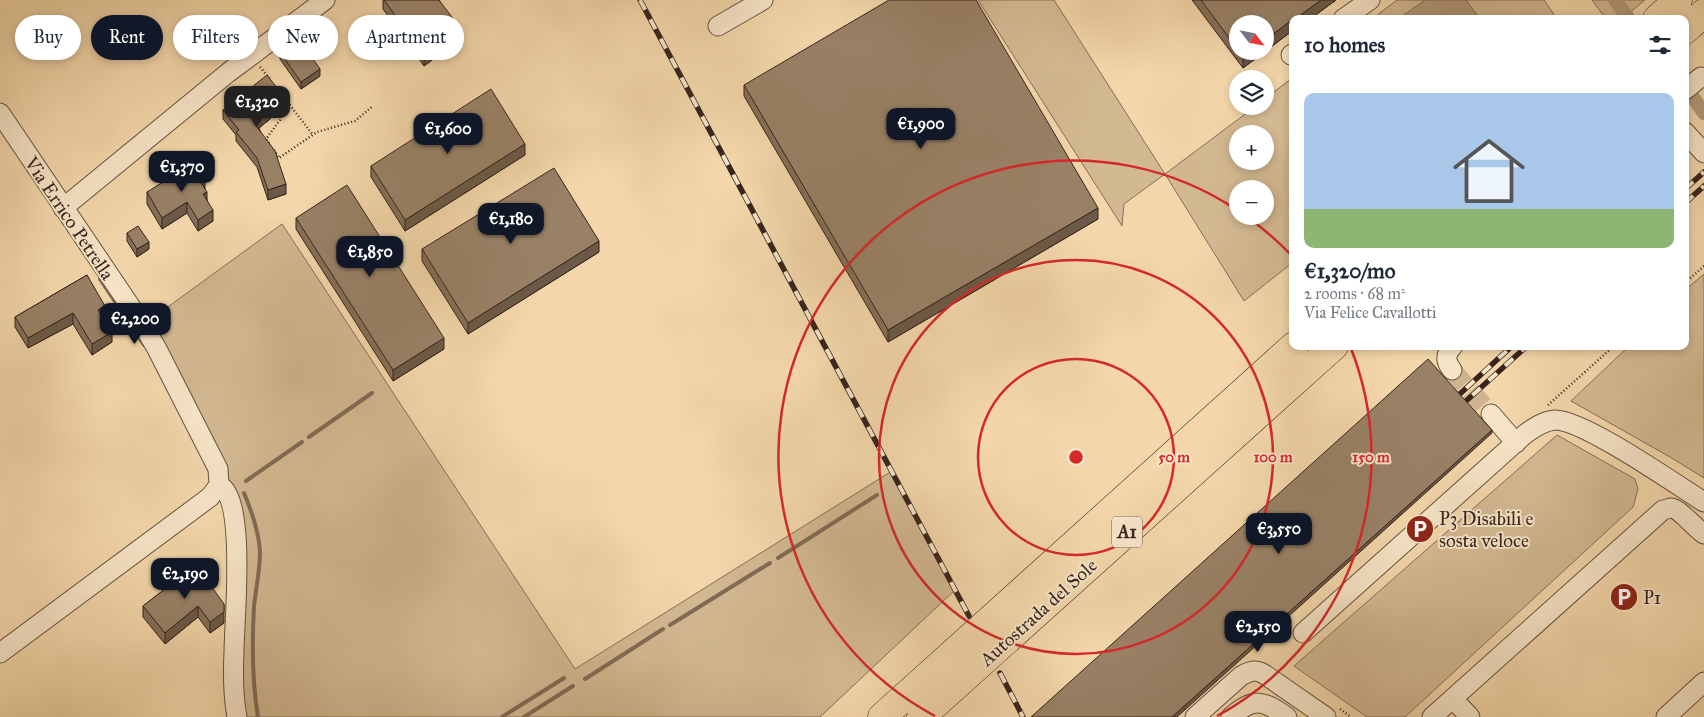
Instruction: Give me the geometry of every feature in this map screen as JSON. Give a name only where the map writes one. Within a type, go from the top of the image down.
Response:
[{"type":"highway","points":[[1662,15],[1678,0]]},
{"type":"highway","points":[[1689,26],[1704,13]]},
{"type":"highway","name":"Autostrada del Sole","points":[[882,717],[1290,350]]},
{"type":"highway","name":"Autostrada del Sole","points":[[921,717],[1330,350]]},
{"type":"street","points":[[258,50],[325,0]]},
{"type":"street","points":[[718,26],[763,0]]},
{"type":"street","points":[[1349,15],[1370,0]]},
{"type":"street","points":[[63,208],[245,60]]},
{"type":"street","points":[[1689,87],[1701,77]]},
{"type":"street","name":"Via Errico Petrella","points":[[0,113],[153,342],[211,452],[218,469],[219,484],[226,491],[230,500],[237,544],[234,652],[237,717]]},
{"type":"street","points":[[1689,136],[1704,153]]},
{"type":"street","points":[[1450,350],[1446,356],[1446,364],[1452,370]]},
{"type":"street","points":[[1491,414],[1516,442]]},
{"type":"street","points":[[1303,633],[1532,428],[1543,423],[1554,420],[1563,422],[1593,435],[1704,502]]},
{"type":"street","points":[[0,653],[210,497],[219,484]]},
{"type":"street","points":[[1432,717],[1663,510],[1671,508],[1677,510],[1704,534]]},
{"type":"street","points":[[1195,717],[1241,676],[1249,671],[1257,670],[1326,717]]},
{"type":"street","points":[[1666,717],[1704,682]]},
{"type":"street","points":[[1453,699],[1470,717]]},
{"type":"street","points":[[1231,717],[1244,705],[1252,702],[1274,707],[1288,717]]},
{"type":"path","points":[[255,60],[312,135]]},
{"type":"path","points":[[286,101],[280,120],[266,139],[279,158],[317,132],[354,121],[373,106]]},
{"type":"path","points":[[1689,279],[1704,266]]},
{"type":"path","points":[[1546,407],[1610,350]]},
{"type":"shaded area","points":[[978,0],[1054,0],[1165,174],[1124,204],[1122,226]]},
{"type":"shaded area","points":[[1397,0],[1544,0],[1554,15],[1377,15]]},
{"type":"shaded area","points":[[1425,0],[1466,0],[1477,15],[1404,15]]},
{"type":"shaded area","points":[[1592,0],[1645,0],[1627,15],[1603,15]]},
{"type":"shaded area","points":[[1289,80],[1289,265],[1244,301],[1165,174],[1229,126],[1229,170],[1274,170],[1274,125],[1231,125],[1244,115],[1274,115],[1274,92]]},
{"type":"shaded area","points":[[282,224],[575,669],[892,471],[955,590],[820,717],[237,717],[235,527],[143,325]]},
{"type":"shaded area","points":[[1704,274],[1704,478],[1571,401],[1625,350],[1689,350],[1689,287]]},
{"type":"shaded area","points":[[1557,435],[1635,479],[1638,489],[1633,507],[1405,717],[1367,717],[1294,666]]},
{"type":"building","points":[[384,0],[439,0],[450,15],[395,15]]},
{"type":"building","points":[[889,0],[976,0],[1098,208],[888,330],[744,85]]},
{"type":"building","points":[[1201,0],[1321,0],[1300,15],[1289,15],[1289,22],[1274,33],[1274,15],[1229,15],[1229,38]]},
{"type":"building","points":[[286,60],[314,60],[320,69],[301,82]]},
{"type":"building","points":[[267,75],[280,92],[266,104],[270,110],[254,123],[275,151],[286,184],[268,190],[257,158],[236,132],[239,130],[223,110]]},
{"type":"building","points":[[491,89],[525,144],[405,220],[371,166]]},
{"type":"building","points":[[195,162],[205,178],[200,181],[207,192],[203,194],[213,210],[198,220],[187,202],[162,218],[147,192]]},
{"type":"building","points":[[554,168],[599,241],[468,323],[422,249]]},
{"type":"building","points":[[347,185],[444,338],[393,370],[296,218]]},
{"type":"building","points":[[138,226],[149,242],[137,249],[127,233]]},
{"type":"building","points":[[87,275],[105,306],[98,310],[112,332],[92,344],[73,313],[28,338],[15,317]]},
{"type":"building","points":[[1428,359],[1492,430],[1172,717],[1031,717]]},
{"type":"building","points":[[196,565],[224,604],[224,612],[210,622],[198,606],[165,633],[143,606]]},
{"type":"waterway","points":[[1615,0],[1626,15]]},
{"type":"waterway","points":[[1689,92],[1704,113]]},
{"type":"waterway","points":[[100,279],[144,345]]},
{"type":"waterway","points":[[309,437],[372,393]]},
{"type":"waterway","points":[[246,481],[302,442]]},
{"type":"waterway","points":[[244,493],[255,522],[260,552],[253,633],[254,676],[258,717]]},
{"type":"waterway","points":[[778,558],[877,495]]},
{"type":"waterway","points":[[670,625],[770,563]]},
{"type":"waterway","points":[[585,679],[663,629]]},
{"type":"waterway","points":[[502,717],[564,678]]},
{"type":"waterway","points":[[524,717],[573,686]]},
{"type":"tunnel","points":[[1452,370],[1491,414]]},
{"type":"railway","points":[[640,0],[969,616]]},
{"type":"railway","points":[[1689,185],[1704,172]]},
{"type":"railway","points":[[1689,199],[1704,186]]},
{"type":"railway","points":[[1450,403],[1508,350]]},
{"type":"railway","points":[[1456,410],[1523,350]]},
{"type":"railway","points":[[1000,673],[1023,717]]},
{"type":"place","name":"P3 Disabili e sosta veloce","points":[[1420,529]]},
{"type":"place","name":"P1","points":[[1624,597]]}]
